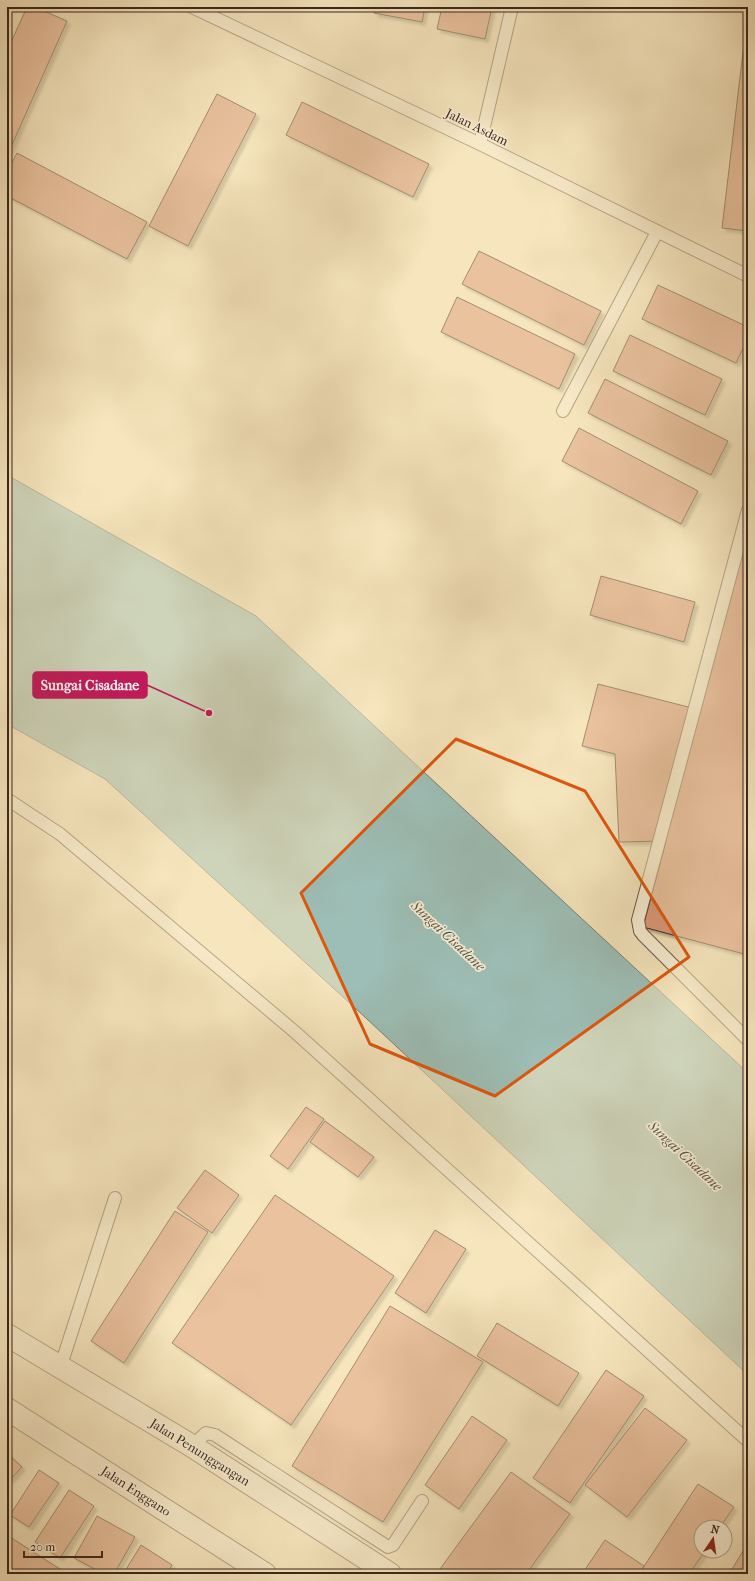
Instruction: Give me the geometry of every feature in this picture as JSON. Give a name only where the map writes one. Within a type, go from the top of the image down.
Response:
[{"type":"street","name":"Jalan Penunggangan","points":[[7,1335],[192,1446],[390,1574]]},
{"type":"street","name":"Jalan Enggano","points":[[7,1409],[265,1574]]},
{"type":"lane","name":"Jalan Asdam","points":[[192,7],[206,10],[748,276]]},
{"type":"lane","points":[[480,144],[512,7]]},
{"type":"lane","points":[[563,411],[657,232]]},
{"type":"lane","points":[[748,510],[638,920],[640,931],[643,935],[748,1040]]},
{"type":"lane","points":[[7,799],[60,834],[295,1032],[748,1441]]},
{"type":"lane","points":[[58,1366],[63,1359],[115,1198]]},
{"type":"lane","points":[[192,1446],[206,1433],[215,1435],[388,1546],[393,1545],[422,1501]]},
{"type":"highlighted area","points":[[456,739],[585,791],[689,957],[495,1096],[370,1044],[301,893]]},
{"type":"water","points":[[7,475],[256,616],[748,1073],[748,1375],[367,1019],[105,779],[7,724]]},
{"type":"building","points":[[27,7],[35,7],[67,21],[7,156],[7,51]]},
{"type":"building","points":[[375,7],[425,7],[422,22],[374,13]]},
{"type":"building","points":[[442,7],[492,7],[485,39],[437,29]]},
{"type":"building","points":[[748,10],[748,231],[722,228]]},
{"type":"building","points":[[217,94],[256,114],[188,246],[149,226]]},
{"type":"building","points":[[302,102],[429,164],[413,197],[286,135]]},
{"type":"building","points":[[17,153],[147,222],[127,259],[7,196],[7,172]]},
{"type":"building","points":[[479,251],[601,311],[584,345],[462,284]]},
{"type":"building","points":[[658,285],[748,327],[748,338],[736,363],[642,319]]},
{"type":"building","points":[[457,297],[575,354],[559,389],[441,332]]},
{"type":"building","points":[[630,335],[722,379],[705,415],[613,371]]},
{"type":"building","points":[[605,379],[728,441],[711,475],[588,413]]},
{"type":"building","points":[[579,428],[698,491],[681,524],[562,461]]},
{"type":"building","points":[[748,530],[748,955],[643,927],[666,841],[619,842],[615,754],[582,746],[598,684],[700,710]]},
{"type":"building","points":[[601,576],[695,602],[684,642],[590,615]]},
{"type":"building","points":[[306,1107],[324,1119],[288,1169],[270,1156]]},
{"type":"building","points":[[325,1121],[374,1157],[358,1177],[310,1142]]},
{"type":"building","points":[[205,1170],[239,1195],[212,1233],[177,1208]]},
{"type":"building","points":[[275,1195],[394,1276],[291,1425],[172,1343]]},
{"type":"building","points":[[175,1211],[208,1232],[124,1363],[91,1341]]},
{"type":"building","points":[[435,1230],[466,1249],[426,1313],[395,1293]]},
{"type":"building","points":[[390,1306],[483,1362],[383,1522],[292,1466]]},
{"type":"building","points":[[497,1323],[579,1373],[558,1406],[477,1356]]},
{"type":"building","points":[[606,1370],[644,1396],[570,1503],[533,1478]]},
{"type":"building","points":[[645,1408],[687,1440],[627,1517],[585,1485]]},
{"type":"building","points":[[472,1416],[507,1440],[459,1509],[425,1485]]},
{"type":"building","points":[[7,1453],[22,1467],[7,1483]]},
{"type":"building","points":[[39,1470],[59,1483],[29,1527],[10,1515]]},
{"type":"building","points":[[511,1472],[570,1514],[526,1574],[447,1574],[440,1569]]},
{"type":"building","points":[[698,1484],[734,1507],[726,1519],[693,1519],[693,1559],[699,1559],[689,1574],[639,1574]]},
{"type":"building","points":[[69,1490],[94,1506],[60,1558],[35,1542]]},
{"type":"building","points":[[97,1516],[135,1537],[114,1574],[104,1574],[74,1558]]},
{"type":"building","points":[[7,1535],[68,1574],[10,1574],[7,1572]]},
{"type":"building","points":[[605,1540],[644,1566],[639,1574],[582,1574]]},
{"type":"building","points":[[748,1543],[748,1574],[729,1574]]},
{"type":"building","points":[[141,1545],[172,1565],[167,1574],[123,1574]]},
{"type":"place","name":"Sungai Cisadane","points":[[209,713]]}]
